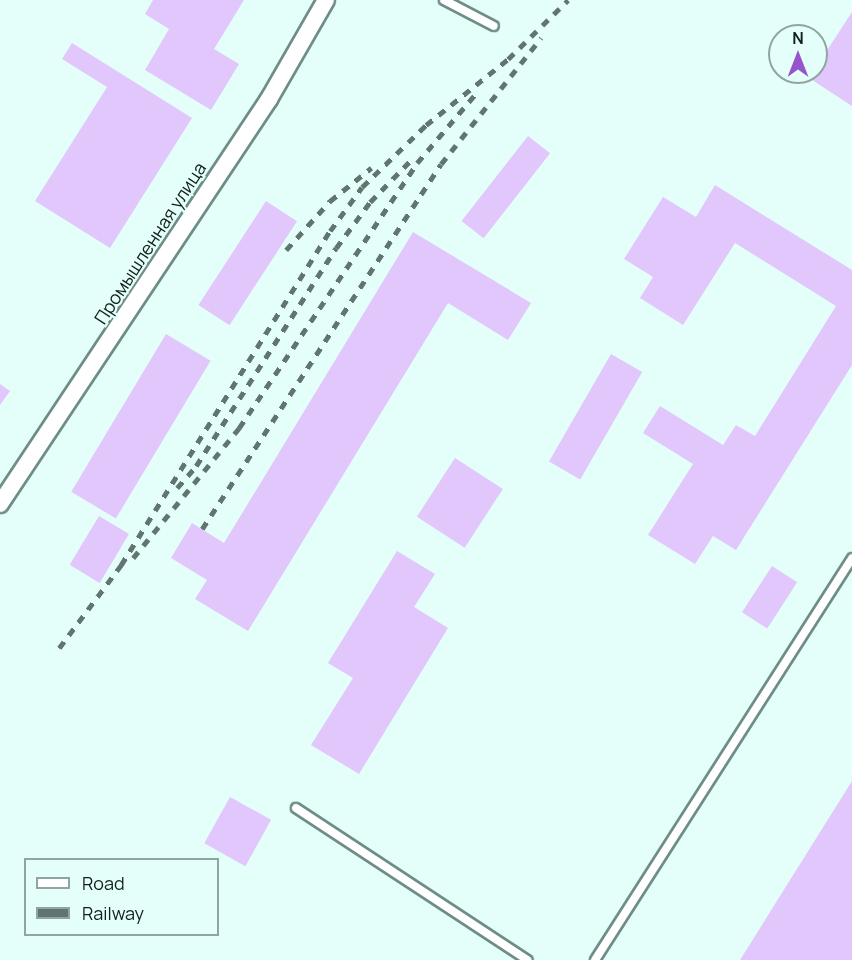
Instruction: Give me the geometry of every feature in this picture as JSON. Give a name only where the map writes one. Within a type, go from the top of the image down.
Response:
[{"type":"street","name":"Промышленная улица","points":[[0,504],[269,99],[326,0]]},
{"type":"lane","points":[[444,0],[494,26]]},
{"type":"lane","points":[[595,960],[852,558]]},
{"type":"lane","points":[[296,808],[527,960]]},
{"type":"building","points":[[153,0],[244,0],[214,49],[239,64],[211,110],[145,70],[169,29],[145,14]]},
{"type":"building","points":[[852,12],[852,106],[818,84],[828,84],[828,49]]},
{"type":"building","points":[[72,43],[192,118],[110,248],[35,201],[107,87],[62,59]]},
{"type":"building","points":[[528,136],[550,153],[484,238],[462,221]]},
{"type":"building","points":[[715,185],[852,270],[852,365],[736,550],[713,536],[695,564],[648,535],[693,464],[643,433],[660,406],[723,445],[736,425],[755,436],[836,306],[735,243],[683,325],[640,298],[653,277],[624,259],[663,197],[696,217]]},
{"type":"building","points":[[266,201],[297,221],[229,325],[198,305]]},
{"type":"building","points":[[413,232],[531,303],[508,340],[448,303],[248,631],[195,599],[207,580],[171,558],[192,523],[224,543]]},
{"type":"building","points":[[166,334],[211,361],[116,519],[71,492]]},
{"type":"building","points":[[611,354],[642,372],[580,479],[549,461]]},
{"type":"building","points":[[0,384],[10,391],[0,405]]},
{"type":"building","points":[[455,458],[503,489],[465,548],[417,517]]},
{"type":"building","points":[[99,516],[129,534],[100,583],[70,565]]},
{"type":"building","points":[[397,551],[435,574],[414,607],[448,628],[359,774],[311,745],[353,678],[328,663]]},
{"type":"building","points":[[772,566],[797,582],[767,628],[742,612]]},
{"type":"building","points":[[852,781],[852,960],[740,960]]},
{"type":"building","points":[[230,797],[271,820],[245,866],[204,843]]},
{"type":"railway","points":[[59,648],[121,565],[330,231],[362,187],[426,125],[508,59],[568,0]]},
{"type":"railway","points":[[202,529],[441,164],[541,38]]},
{"type":"railway","points":[[133,558],[239,428],[417,163],[478,91]]},
{"type":"railway","points":[[177,488],[196,466],[336,248],[370,202],[412,159]]},
{"type":"railway","points":[[286,250],[330,201],[371,168]]}]
